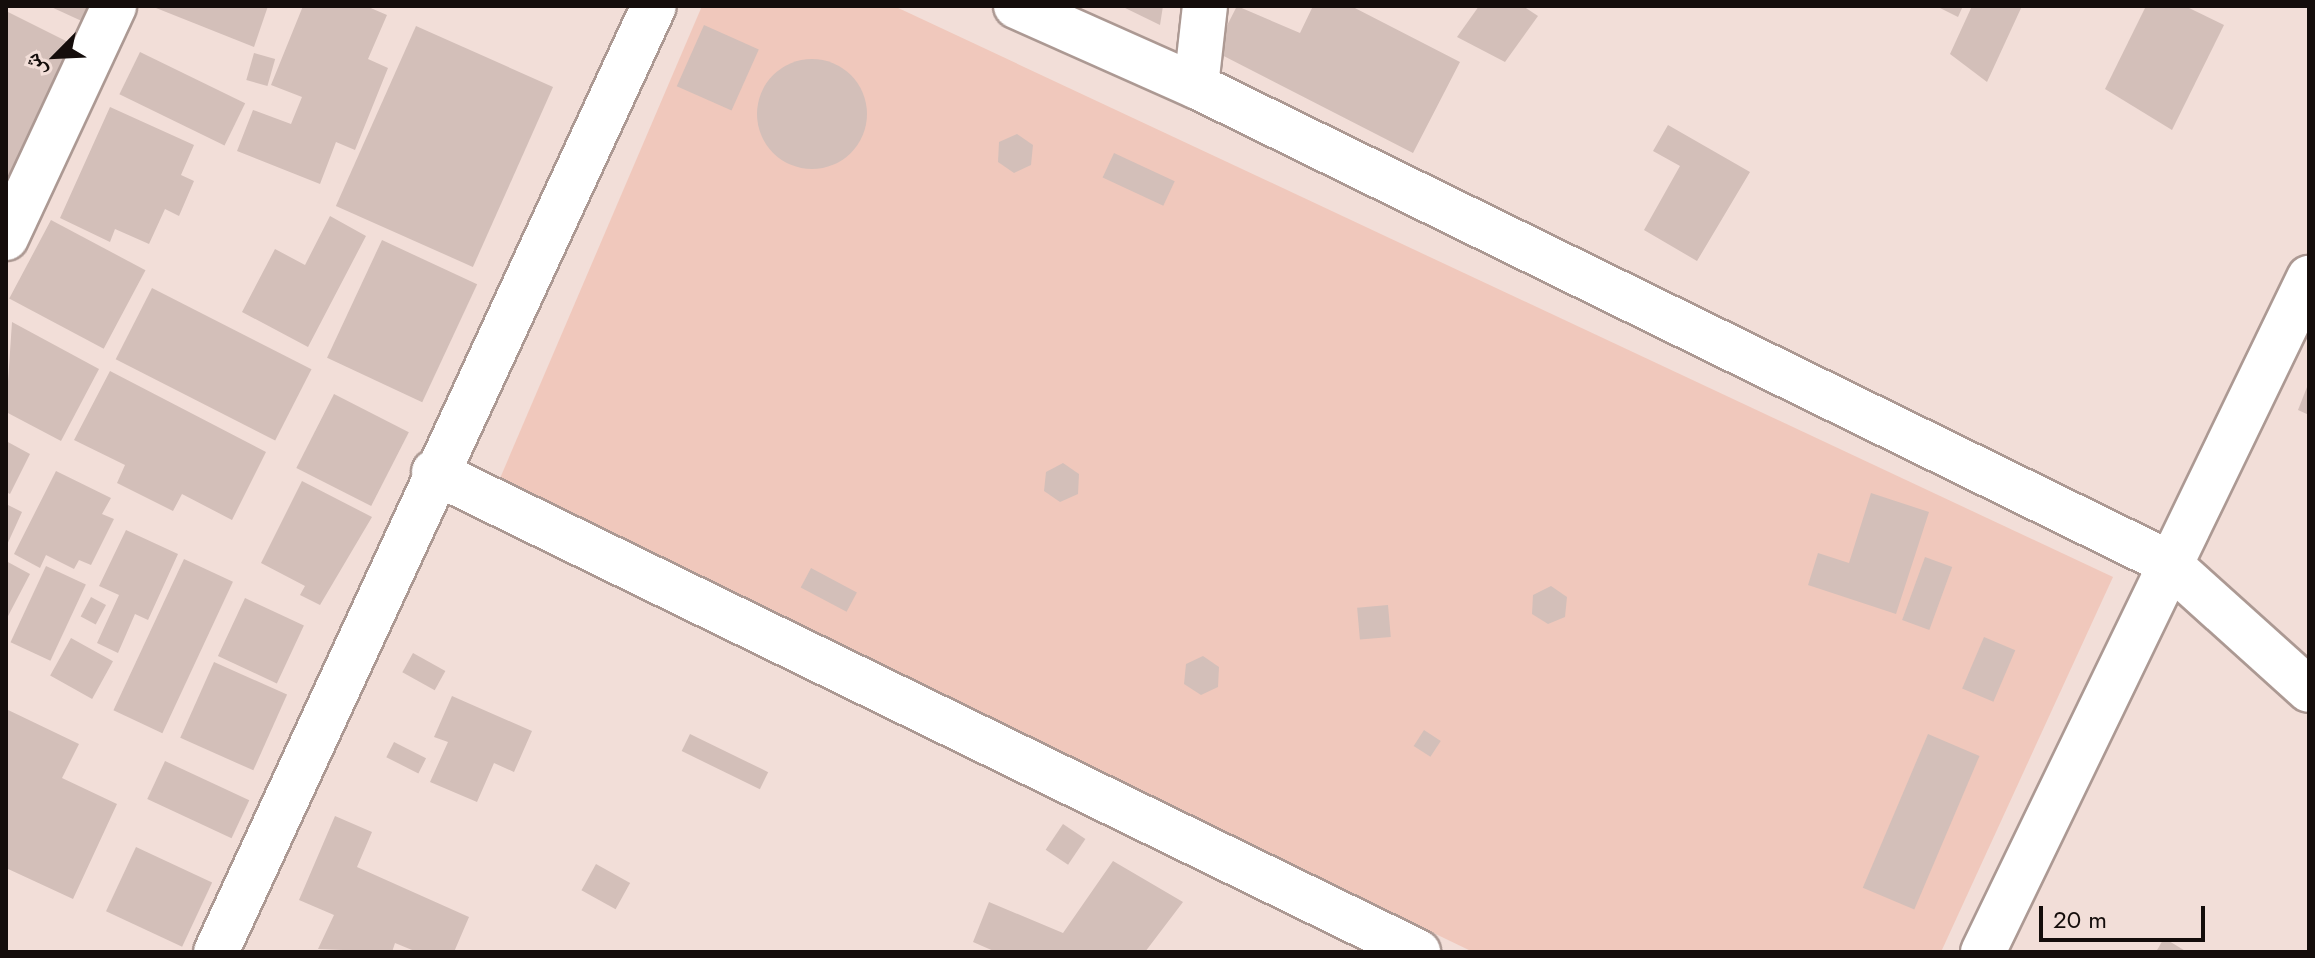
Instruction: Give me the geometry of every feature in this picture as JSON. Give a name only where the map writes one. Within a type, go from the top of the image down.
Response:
[{"type":"street","points":[[6,238],[114,6]]},
{"type":"street","points":[[216,952],[434,472],[654,6]]},
{"type":"street","points":[[1016,6],[1196,86],[2167,562],[2309,690]]},
{"type":"street","points":[[1196,86],[1205,6]]},
{"type":"street","points":[[1983,952],[2167,562],[2309,278]]},
{"type":"street","points":[[434,472],[1418,952]]},
{"type":"shaded area","points":[[702,6],[894,6],[2113,577],[1941,952],[1473,952],[498,483]]},
{"type":"building","points":[[49,6],[94,6],[86,23]]},
{"type":"building","points":[[151,6],[268,6],[254,47]]},
{"type":"building","points":[[303,6],[366,6],[387,15],[368,59],[388,68],[355,150],[336,142],[320,184],[237,151],[253,110],[291,124],[302,97],[271,85]]},
{"type":"building","points":[[1121,6],[1163,6],[1160,25]]},
{"type":"building","points":[[1237,6],[1300,33],[1313,6],[1351,6],[1460,62],[1413,153],[1214,51]]},
{"type":"building","points":[[1479,6],[1523,6],[1538,16],[1505,62],[1457,37]]},
{"type":"building","points":[[1936,6],[1963,6],[1958,17]]},
{"type":"building","points":[[1972,6],[2022,6],[1987,82],[1950,54]]},
{"type":"building","points":[[2146,6],[2185,6],[2224,25],[2172,130],[2105,89]]},
{"type":"building","points":[[6,11],[72,44],[9,175],[6,173]]},
{"type":"building","points":[[704,25],[759,49],[732,111],[677,86]]},
{"type":"building","points":[[416,26],[553,87],[473,267],[336,206]]},
{"type":"building","points":[[140,52],[245,103],[225,146],[119,94]]},
{"type":"building","points":[[254,53],[275,59],[267,86],[246,80]]},
{"type":"building","points":[[812,59],[833,63],[851,75],[863,93],[867,114],[863,135],[851,153],[833,165],[812,169],[791,165],[773,153],[761,135],[757,114],[761,93],[773,75],[791,63]]},
{"type":"building","points":[[110,107],[194,145],[181,175],[194,181],[179,216],[165,209],[149,244],[115,229],[110,242],[60,218]]},
{"type":"building","points":[[1668,125],[1750,172],[1697,261],[1644,230],[1680,166],[1653,151]]},
{"type":"building","points":[[1017,134],[1033,145],[1031,165],[1014,173],[998,162],[999,142]]},
{"type":"building","points":[[1114,153],[1175,181],[1163,206],[1103,177]]},
{"type":"building","points":[[330,216],[366,236],[308,347],[242,312],[275,249],[305,265]]},
{"type":"building","points":[[51,220],[145,270],[104,349],[9,299]]},
{"type":"building","points":[[382,240],[477,284],[422,402],[327,358]]},
{"type":"building","points":[[152,288],[311,369],[275,441],[116,359]]},
{"type":"building","points":[[12,322],[99,369],[61,441],[6,412]]},
{"type":"building","points":[[110,371],[266,452],[232,520],[182,494],[173,511],[117,483],[125,465],[74,440]]},
{"type":"building","points":[[2309,382],[2309,415],[2298,410]]},
{"type":"building","points":[[334,394],[409,432],[371,506],[296,468]]},
{"type":"building","points":[[6,441],[30,454],[10,494],[6,492]]},
{"type":"building","points":[[1063,463],[1079,474],[1078,494],[1060,502],[1044,491],[1046,472]]},
{"type":"building","points":[[56,471],[111,498],[102,514],[114,519],[91,565],[79,560],[74,569],[46,555],[40,568],[14,554]]},
{"type":"building","points":[[302,481],[372,517],[320,605],[300,595],[305,586],[261,563]]},
{"type":"building","points":[[1871,493],[1929,512],[1896,614],[1808,585],[1818,553],[1849,563]]},
{"type":"building","points":[[6,504],[22,512],[6,547]]},
{"type":"building","points":[[126,530],[178,554],[148,620],[135,614],[118,653],[97,643],[119,595],[99,586]]},
{"type":"building","points":[[1925,557],[1952,567],[1929,630],[1902,620]]},
{"type":"building","points":[[184,559],[233,582],[162,733],[113,710]]},
{"type":"building","points":[[6,561],[30,574],[6,620]]},
{"type":"building","points":[[46,566],[86,585],[50,661],[11,642]]},
{"type":"building","points":[[811,568],[857,592],[847,612],[801,587]]},
{"type":"building","points":[[1551,586],[1567,597],[1565,617],[1548,624],[1532,614],[1533,595]]},
{"type":"building","points":[[91,597],[106,605],[96,624],[81,616]]},
{"type":"building","points":[[245,598],[304,625],[277,683],[218,656]]},
{"type":"building","points":[[1388,605],[1391,637],[1360,640],[1357,608]]},
{"type":"building","points":[[1984,637],[2015,650],[1993,702],[1962,689]]},
{"type":"building","points":[[71,638],[113,661],[92,699],[50,676]]},
{"type":"building","points":[[413,653],[445,671],[435,690],[402,672]]},
{"type":"building","points":[[1203,656],[1219,667],[1218,687],[1201,695],[1184,684],[1186,664]]},
{"type":"building","points":[[214,662],[287,695],[253,770],[180,738]]},
{"type":"building","points":[[452,696],[532,731],[514,772],[494,763],[477,802],[430,782],[448,742],[434,737]]},
{"type":"building","points":[[6,709],[79,744],[62,778],[117,804],[73,899],[6,868]]},
{"type":"building","points":[[1424,730],[1441,741],[1430,757],[1414,746]]},
{"type":"building","points":[[690,734],[768,772],[760,789],[682,751]]},
{"type":"building","points":[[1928,734],[1980,756],[1914,910],[1863,888]]},
{"type":"building","points":[[394,742],[426,758],[418,773],[386,757]]},
{"type":"building","points":[[165,761],[249,800],[232,838],[147,799]]},
{"type":"building","points":[[335,816],[372,832],[357,867],[469,917],[454,952],[417,952],[395,943],[392,952],[318,949],[334,915],[299,900]]},
{"type":"building","points":[[1063,824],[1085,839],[1068,865],[1046,850]]},
{"type":"building","points":[[136,847],[212,882],[182,947],[106,911]]},
{"type":"building","points":[[1113,861],[1183,902],[1145,952],[996,952],[973,942],[989,902],[1063,933]]},
{"type":"building","points":[[596,864],[630,883],[616,909],[581,890]]},
{"type":"building","points":[[2164,938],[2187,952],[2156,952]]}]
